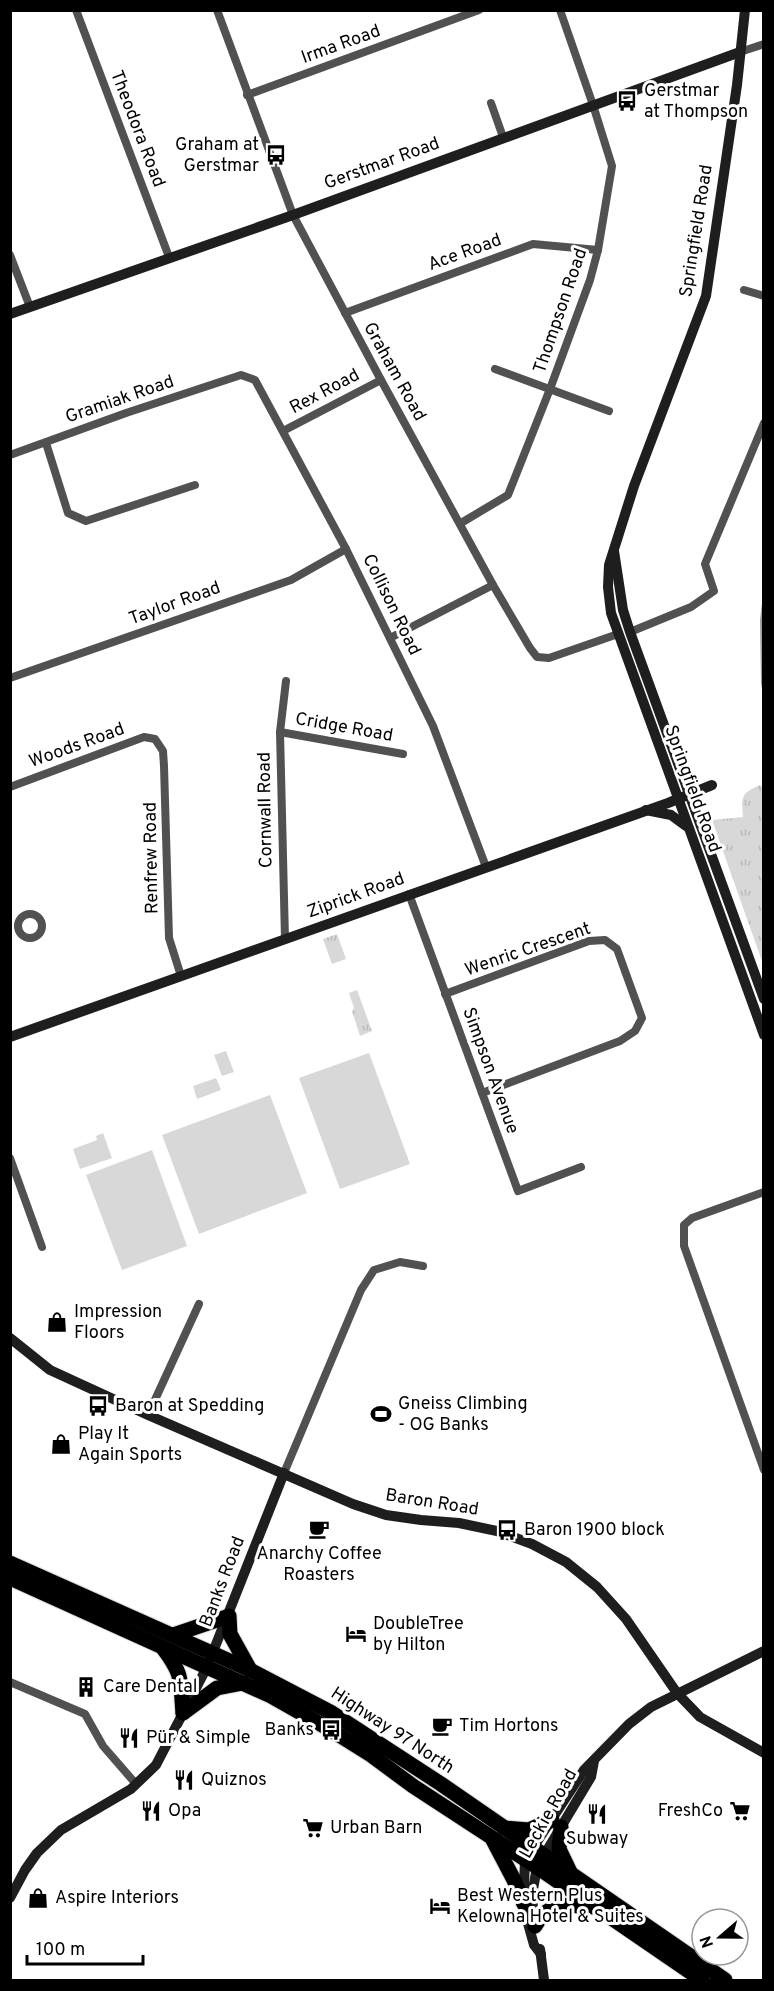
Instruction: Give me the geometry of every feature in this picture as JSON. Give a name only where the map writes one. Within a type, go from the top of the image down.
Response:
[{"type":"highway","name":"Highway 97 North","points":[[10,1563],[173,1635],[210,1660]]},
{"type":"highway","name":"Highway 97 North","points":[[10,1578],[161,1646],[210,1660],[246,1676],[271,1696],[331,1730],[497,1832],[535,1858],[595,1907],[702,1980]]},
{"type":"highway","points":[[173,1635],[229,1616],[230,1634],[246,1676],[218,1688],[183,1713]]},
{"type":"highway","points":[[161,1646],[175,1665],[182,1682],[183,1713]]},
{"type":"highway","points":[[524,1904],[497,1832],[529,1830],[556,1823],[559,1849],[571,1875]]},
{"type":"highway","name":"Highway 97 North","points":[[535,1858],[571,1875],[725,1980]]},
{"type":"highway","points":[[536,1926],[541,1915],[559,1906],[595,1907]]},
{"type":"street","name":"Theodora Road","points":[[76,10],[169,257]]},
{"type":"street","name":"Graham Road","points":[[217,10],[293,215],[493,585],[537,657],[549,657],[618,634]]},
{"type":"street","name":"Irma Road","points":[[248,95],[479,10]]},
{"type":"street","name":"Thompson Road","points":[[461,523],[508,495],[550,389],[590,280],[598,250],[612,166],[560,10]]},
{"type":"street","name":"Springfield Road","points":[[745,10],[706,296],[634,486],[609,565],[608,587],[611,613],[618,634],[764,1035]]},
{"type":"street","name":"Gerstmar Road","points":[[10,314],[293,215],[764,44]]},
{"type":"street","points":[[491,103],[503,137]]},
{"type":"street","name":"Ace Road","points":[[345,313],[533,244],[598,250]]},
{"type":"street","points":[[10,255],[30,307]]},
{"type":"street","points":[[744,290],[764,296]]},
{"type":"street","points":[[495,369],[609,411]]},
{"type":"street","name":"Collison Road","points":[[241,375],[255,380],[346,549],[433,726],[486,867]]},
{"type":"street","name":"Gramiak Road","points":[[10,455],[241,375]]},
{"type":"street","name":"Rex Road","points":[[283,431],[381,380]]},
{"type":"street","points":[[630,632],[691,607],[714,591],[705,564],[764,423]]},
{"type":"street","points":[[46,443],[69,513],[86,521],[195,485]]},
{"type":"street","name":"Taylor Road","points":[[11,678],[291,580],[346,549]]},
{"type":"street","name":"Springfield Road","points":[[614,551],[630,632],[764,999]]},
{"type":"street","points":[[390,638],[493,585]]},
{"type":"street","name":"Cornwall Road","points":[[285,939],[280,732],[286,681]]},
{"type":"street","name":"Cridge Road","points":[[280,732],[403,754]]},
{"type":"street","name":"Woods Road","points":[[10,787],[144,737],[154,739]]},
{"type":"street","name":"Renfrew Road","points":[[154,739],[163,751],[169,938],[181,976]]},
{"type":"street","name":"Ziprick Road","points":[[10,1037],[712,785]]},
{"type":"street","points":[[644,810],[671,815],[688,828]]},
{"type":"street","name":"Simpson Avenue","points":[[409,894],[518,1191],[581,1167]]},
{"type":"street","name":"Wenric Crescent","points":[[446,994],[589,941],[605,940],[617,949],[642,1018],[635,1031],[620,1041],[482,1093]]},
{"type":"street","points":[[10,1158],[42,1247]]},
{"type":"street","points":[[764,1192],[692,1218],[684,1225],[684,1246],[764,1470]]},
{"type":"street","name":"Banks Road","points":[[10,1898],[31,1862],[61,1830],[136,1784],[156,1765],[210,1660],[229,1616],[284,1473],[361,1290],[374,1270],[400,1262],[423,1266]]},
{"type":"street","points":[[148,1415],[199,1304]]},
{"type":"street","name":"Baron Road","points":[[10,1338],[50,1370],[353,1504],[386,1515],[459,1523],[497,1531],[532,1544],[566,1562],[597,1587],[626,1619],[677,1693],[700,1717],[764,1753]]},
{"type":"street","name":"Leckie Road","points":[[541,1954],[534,1945],[524,1904],[535,1858],[556,1823],[591,1778],[594,1761],[629,1724],[651,1707],[764,1651]]},
{"type":"street","points":[[10,1682],[85,1714],[103,1746],[136,1784]]},
{"type":"street","name":"Leckie Road","points":[[535,1858],[532,1915],[536,1926],[544,1980]]},
{"type":"green space","points":[[760,785],[764,788],[763,964],[712,820],[743,817],[744,796]]},
{"type":"green space","points":[[337,934],[346,959],[332,964],[323,939]]},
{"type":"green space","points":[[357,990],[372,1031],[360,1036],[349,993]]},
{"type":"green space","points":[[226,1051],[234,1072],[222,1076],[214,1055]]},
{"type":"green space","points":[[369,1053],[410,1164],[340,1189],[299,1078]]},
{"type":"green space","points":[[216,1078],[221,1090],[197,1099],[193,1086]]},
{"type":"green space","points":[[270,1095],[307,1193],[199,1234],[162,1135]]},
{"type":"green space","points":[[103,1133],[112,1158],[80,1169],[73,1149],[97,1140],[96,1136]]},
{"type":"green space","points":[[152,1150],[187,1246],[122,1270],[86,1175]]},
{"type":"shaded area","points":[[763,595],[764,693],[761,684],[760,620]]},
{"type":"place","name":"Gerstmar at Thompson","points":[[627,101]]},
{"type":"place","name":"Graham at Gerstmar","points":[[276,155]]},
{"type":"place","name":"Impression Floors","points":[[57,1322]]},
{"type":"place","name":"Baron at Spedding","points":[[98,1406]]},
{"type":"place","name":"Gneiss Climbing - OG Banks","points":[[381,1414]]},
{"type":"place","name":"Play It Again Sports","points":[[61,1444]]},
{"type":"place","name":"Anarchy Coffee Roasters","points":[[319,1529]]},
{"type":"place","name":"Baron 1900 block","points":[[507,1530]]},
{"type":"place","name":"DoubleTree by Hilton","points":[[356,1634]]},
{"type":"place","name":"Care Dental","points":[[86,1687]]},
{"type":"place","name":"Tim Hortons","points":[[442,1726]]},
{"type":"place","name":"Banks","points":[[331,1730]]},
{"type":"place","name":"Pür & Simple","points":[[129,1738]]},
{"type":"place","name":"Quiznos","points":[[184,1780]]},
{"type":"place","name":"Opa","points":[[151,1811]]},
{"type":"place","name":"FreshCo","points":[[740,1811]]},
{"type":"place","name":"Subway","points":[[597,1814]]},
{"type":"place","name":"Urban Barn","points":[[313,1828]]},
{"type":"place","name":"Aspire Interiors","points":[[38,1898]]},
{"type":"place","name":"Best Western Plus Kelowna Hotel & Suites","points":[[440,1906]]}]
